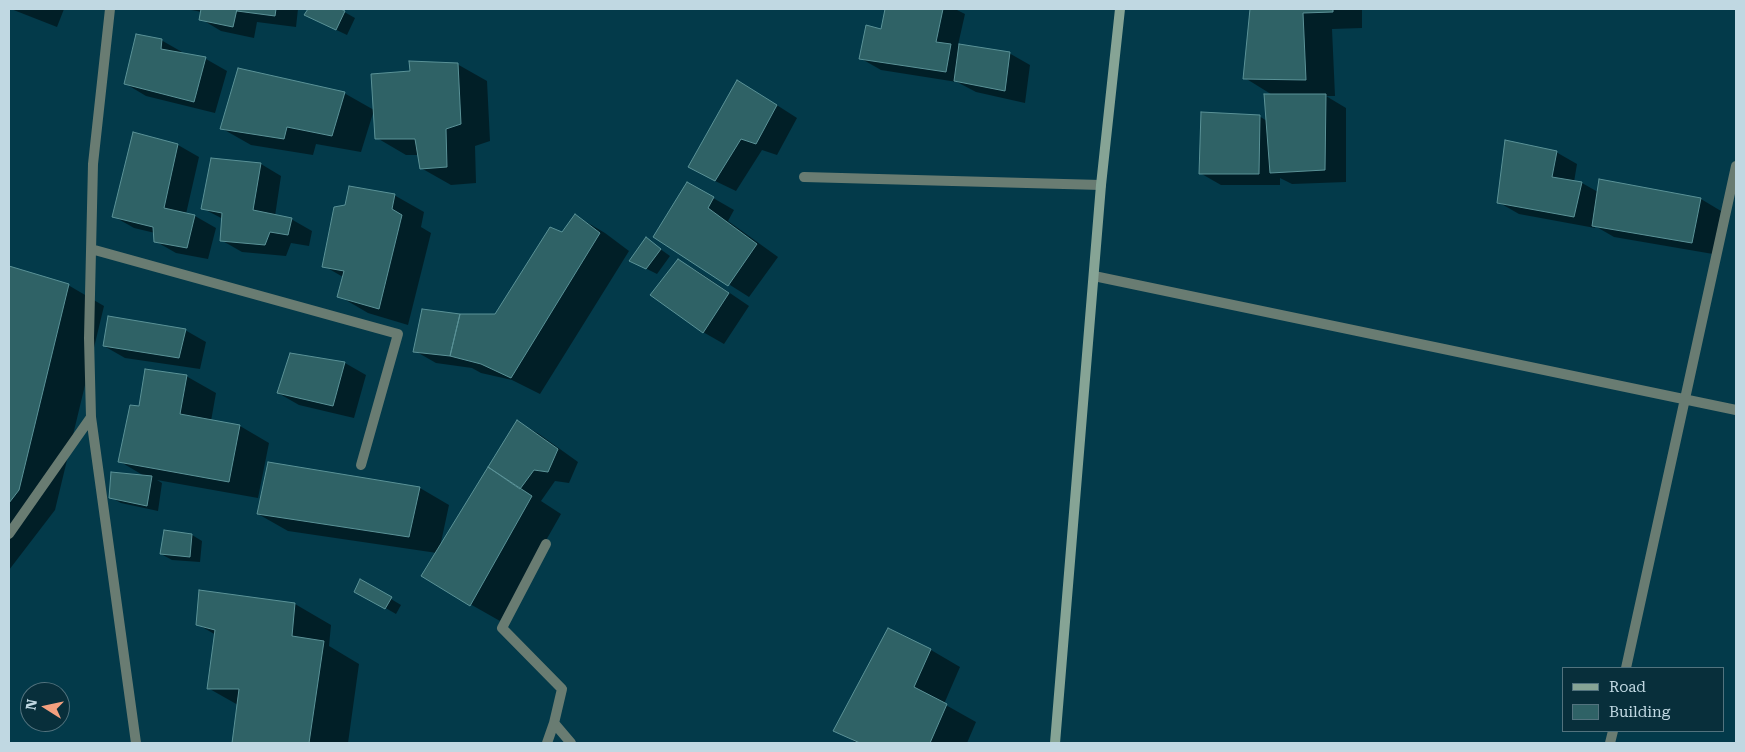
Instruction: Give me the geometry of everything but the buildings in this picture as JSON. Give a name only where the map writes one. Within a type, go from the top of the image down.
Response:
[{"type":"street","points":[[110,9],[93,164],[89,338],[90,417],[136,743]]},
{"type":"street","points":[[1055,743],[1101,185],[1120,9]]},
{"type":"street","points":[[1626,667],[1736,166]]},
{"type":"street","points":[[804,177],[1101,185]]},
{"type":"street","points":[[91,249],[398,334],[361,465]]},
{"type":"street","points":[[1094,276],[1736,410]]},
{"type":"street","points":[[9,534],[90,417]]},
{"type":"street","points":[[546,544],[502,628],[562,689],[547,743]]},
{"type":"street","points":[[554,723],[571,743]]}]
